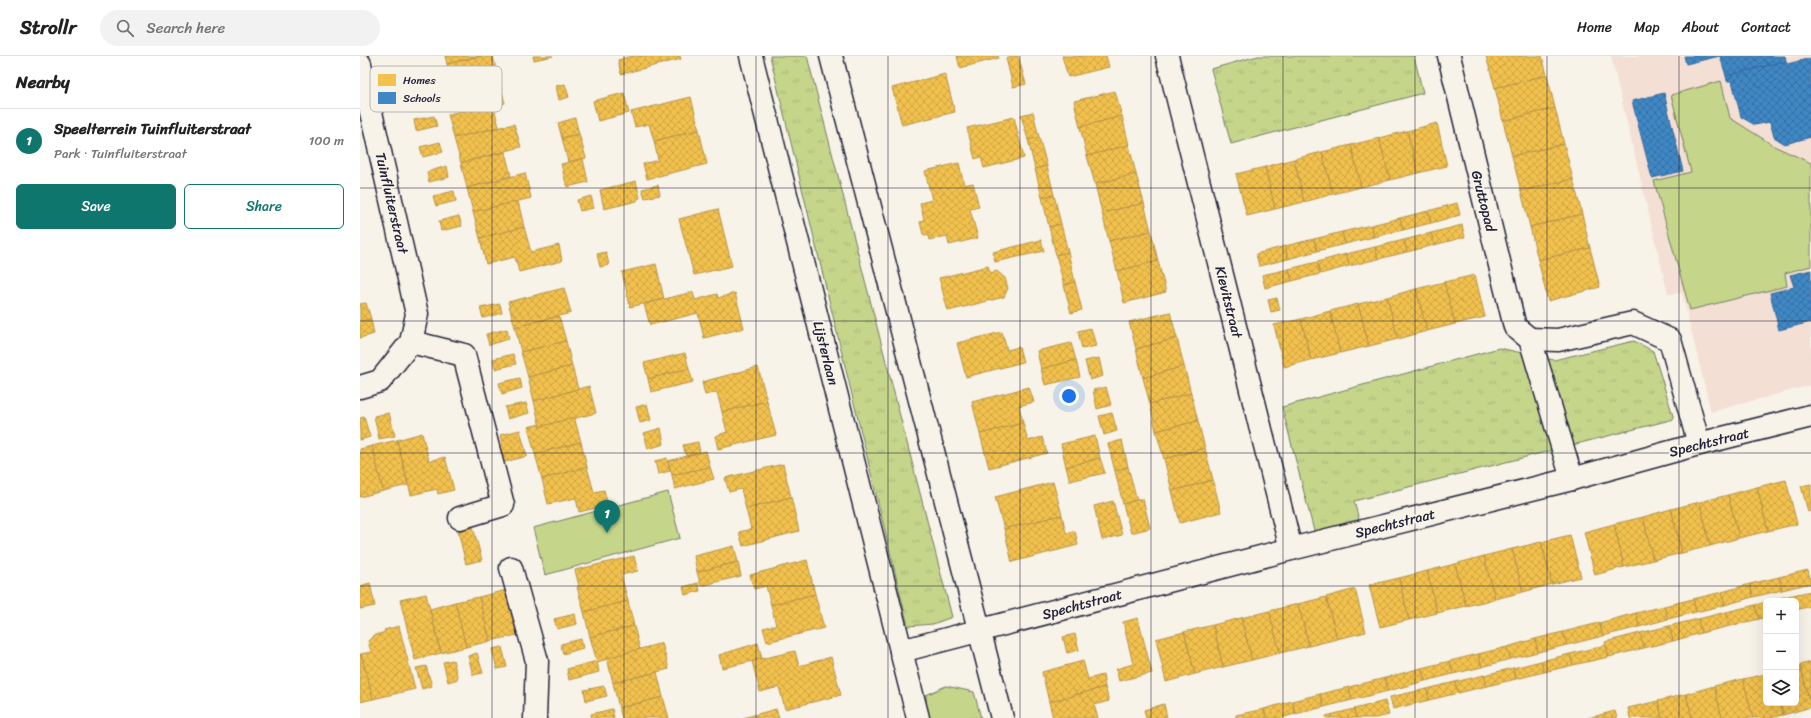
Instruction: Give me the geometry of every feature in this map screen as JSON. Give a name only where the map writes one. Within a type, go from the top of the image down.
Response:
[{"type":"street","name":"Lijsterlaan","points":[[751,56],[918,718]]},
{"type":"street","points":[[831,56],[1002,718]]},
{"type":"street","name":"Kievitstraat","points":[[1167,56],[1291,549]]},
{"type":"street","name":"Gruttopad","points":[[1449,56],[1515,327],[1530,339]]},
{"type":"street","name":"Tuinfluiterstraat","points":[[360,64],[370,108]]},
{"type":"street","name":"Tuinfluiterstraat","points":[[360,387],[380,381],[411,342],[417,314],[371,112]]},
{"type":"street","points":[[1572,479],[1530,339],[1558,340],[1633,323],[1670,340],[1699,444]]},
{"type":"street","points":[[411,342],[464,355],[503,505],[460,518]]},
{"type":"street","name":"Spechtstraat","points":[[980,631],[1291,549],[1572,479],[1699,444],[1811,416]]},
{"type":"street","points":[[511,568],[537,661],[535,718]]},
{"type":"street","points":[[901,651],[980,631]]},
{"type":"shaded area","points":[[1611,56],[1811,56],[1811,385],[1711,412],[1682,293],[1668,294]]},
{"type":"green space","points":[[770,56],[807,56],[952,617],[933,624],[908,626]]},
{"type":"green space","points":[[1258,56],[1414,56],[1423,93],[1231,144],[1211,69]]},
{"type":"green space","points":[[1721,81],[1730,118],[1776,147],[1811,163],[1811,266],[1785,273],[1787,286],[1690,310],[1654,181],[1691,172],[1671,95]]},
{"type":"green space","points":[[1634,341],[1653,351],[1674,419],[1354,501],[1360,524],[1315,535],[1282,407],[1499,348],[1554,360]]},
{"type":"green space","points":[[668,492],[680,538],[545,575],[533,528]]},
{"type":"green space","points":[[946,686],[974,692],[981,718],[927,718],[926,695]]},
{"type":"building: Homes","points":[[445,56],[480,56],[447,64]]},
{"type":"building: Homes","points":[[480,56],[493,56],[495,66],[448,66],[447,64]]},
{"type":"building: Homes","points":[[533,56],[553,56],[534,60]]},
{"type":"building: Homes","points":[[631,56],[680,56],[681,59],[621,74],[618,60]]},
{"type":"building: Homes","points":[[957,56],[998,56],[999,58],[960,68]]},
{"type":"building: Homes","points":[[1018,56],[1026,84],[1013,87],[1006,58]]},
{"type":"building: Homes","points":[[1062,56],[1106,56],[1109,67],[1068,77]]},
{"type":"building: Homes","points":[[1486,56],[1542,56],[1547,75],[1495,88]]},
{"type":"building: Homes","points":[[945,74],[955,112],[902,125],[892,88]]},
{"type":"building: Homes","points":[[1547,75],[1555,108],[1503,121],[1495,88]]},
{"type":"building: Homes","points":[[565,84],[569,97],[559,100],[556,86]]},
{"type":"building: Homes","points":[[1115,91],[1122,116],[1080,127],[1074,101]]},
{"type":"building: Homes","points":[[502,92],[505,103],[502,104]]},
{"type":"building: Homes","points":[[624,93],[629,113],[598,121],[593,101]]},
{"type":"building: Homes","points":[[691,97],[699,130],[654,141],[649,124],[635,127],[631,112]]},
{"type":"building: Homes","points":[[1555,108],[1564,144],[1512,156],[1503,121]]},
{"type":"building: Homes","points":[[457,112],[495,112],[499,127],[454,138],[448,114]]},
{"type":"building: Homes","points":[[1033,112],[1039,137],[1028,140],[1021,115]]},
{"type":"building: Homes","points":[[434,116],[437,126],[416,131],[414,120]]},
{"type":"building: Homes","points":[[1122,116],[1129,145],[1087,156],[1080,127]]},
{"type":"building: Homes","points":[[1014,117],[1024,158],[984,168],[981,157],[975,159],[967,128]]},
{"type":"building: Homes","points":[[575,118],[579,134],[562,138],[558,123]]},
{"type":"building: Homes","points":[[1437,123],[1447,166],[1418,173],[1407,131]]},
{"type":"building: Homes","points":[[514,124],[521,147],[461,163],[454,138]]},
{"type":"building: Homes","points":[[699,130],[707,164],[647,179],[643,164],[658,160],[654,141]]},
{"type":"building: Homes","points":[[1407,131],[1418,173],[1390,180],[1379,138]]},
{"type":"building: Homes","points":[[579,134],[586,158],[568,162],[562,138]]},
{"type":"building: Homes","points":[[1039,137],[1047,166],[1035,169],[1028,140]]},
{"type":"building: Homes","points":[[1379,138],[1390,180],[1361,187],[1351,145]]},
{"type":"building: Homes","points":[[440,142],[443,152],[423,157],[420,147]]},
{"type":"building: Homes","points":[[1564,144],[1573,179],[1521,191],[1512,156]]},
{"type":"building: Homes","points":[[1129,145],[1136,174],[1095,184],[1087,156]]},
{"type":"building: Homes","points":[[1351,145],[1361,187],[1333,194],[1322,152]]},
{"type":"building: Homes","points":[[505,152],[511,176],[467,188],[461,163]]},
{"type":"building: Homes","points":[[1322,152],[1333,194],[1304,202],[1294,159]]},
{"type":"building: Homes","points":[[583,159],[588,182],[567,187],[561,164]]},
{"type":"building: Homes","points":[[1294,159],[1304,202],[1275,209],[1265,167]]},
{"type":"building: Homes","points":[[959,163],[964,185],[973,183],[979,207],[970,209],[978,238],[949,245],[947,236],[929,240],[928,235],[923,234],[920,222],[924,219],[920,203],[932,200],[925,171]]},
{"type":"building: Homes","points":[[447,166],[449,177],[429,182],[427,172]]},
{"type":"building: Homes","points":[[1047,166],[1054,195],[1042,197],[1035,169]]},
{"type":"building: Homes","points":[[1265,167],[1275,209],[1247,216],[1236,174]]},
{"type":"building: Homes","points":[[525,173],[531,198],[473,212],[467,188]]},
{"type":"building: Homes","points":[[1136,174],[1144,203],[1102,213],[1095,184]]},
{"type":"building: Homes","points":[[1573,179],[1582,214],[1530,227],[1521,191]]},
{"type":"building: Homes","points":[[636,181],[640,198],[637,199],[637,201],[604,209],[600,190]]},
{"type":"building: Homes","points":[[658,185],[660,195],[645,198],[642,189]]},
{"type":"building: Homes","points":[[454,191],[456,201],[436,206],[433,196]]},
{"type":"building: Homes","points":[[1054,195],[1061,224],[1049,227],[1042,197]]},
{"type":"building: Homes","points":[[591,196],[594,208],[580,211],[577,200]]},
{"type":"building: Homes","points":[[518,201],[524,227],[480,238],[473,212]]},
{"type":"building: Homes","points":[[1144,203],[1151,231],[1109,241],[1102,213]]},
{"type":"building: Homes","points":[[1457,203],[1460,215],[1431,223],[1428,211]]},
{"type":"building: Homes","points":[[718,209],[732,266],[694,275],[679,219]]},
{"type":"building: Homes","points":[[1428,211],[1431,223],[1403,230],[1400,218]]},
{"type":"building: Homes","points":[[1582,214],[1590,248],[1538,260],[1530,227]]},
{"type":"building: Homes","points":[[459,216],[462,226],[441,231],[439,221]]},
{"type":"building: Homes","points":[[1400,218],[1403,230],[1374,237],[1371,225]]},
{"type":"building: Homes","points":[[1061,224],[1068,252],[1056,255],[1049,227]]},
{"type":"building: Homes","points":[[1371,225],[1374,237],[1345,244],[1342,232]]},
{"type":"building: Homes","points":[[1462,225],[1465,237],[1434,245],[1431,233]]},
{"type":"building: Homes","points":[[524,227],[531,252],[559,245],[562,261],[519,272],[515,257],[486,264],[480,238]]},
{"type":"building: Homes","points":[[1151,231],[1158,261],[1117,271],[1109,241]]},
{"type":"building: Homes","points":[[1342,232],[1345,244],[1317,251],[1314,239]]},
{"type":"building: Homes","points":[[1431,233],[1434,245],[1407,252],[1404,240]]},
{"type":"building: Homes","points":[[1314,239],[1317,251],[1288,259],[1285,246]]},
{"type":"building: Homes","points":[[1041,240],[1044,251],[995,262],[993,252]]},
{"type":"building: Homes","points":[[1404,240],[1407,252],[1378,259],[1375,247]]},
{"type":"building: Homes","points":[[1285,246],[1288,259],[1259,266],[1256,254]]},
{"type":"building: Homes","points":[[1375,247],[1378,259],[1349,266],[1346,254]]},
{"type":"building: Homes","points":[[1590,248],[1600,287],[1548,301],[1538,260]]},
{"type":"building: Homes","points":[[606,252],[609,265],[600,267],[597,254]]},
{"type":"building: Homes","points":[[1068,252],[1075,282],[1064,285],[1056,255]]},
{"type":"building: Homes","points":[[1346,254],[1349,266],[1320,274],[1317,262]]},
{"type":"building: Homes","points":[[1158,261],[1166,292],[1124,303],[1117,271]]},
{"type":"building: Homes","points":[[1317,262],[1320,274],[1292,281],[1289,269]]},
{"type":"building: Homes","points":[[656,264],[664,299],[630,307],[622,272]]},
{"type":"building: Homes","points":[[988,266],[990,273],[997,271],[1005,278],[1008,288],[1004,297],[948,311],[939,278]]},
{"type":"building: Homes","points":[[1289,269],[1292,281],[1265,288],[1262,275]]},
{"type":"building: Homes","points":[[1475,275],[1485,317],[1455,324],[1444,282]]},
{"type":"building: Homes","points":[[1075,282],[1082,310],[1071,313],[1064,285]]},
{"type":"building: Homes","points":[[1444,282],[1455,324],[1427,331],[1416,289]]},
{"type":"building: Homes","points":[[564,288],[571,313],[515,327],[508,302]]},
{"type":"building: Homes","points":[[1416,289],[1427,331],[1398,339],[1387,297]]},
{"type":"building: Homes","points":[[693,292],[695,300],[717,294],[718,298],[735,293],[744,328],[704,338],[698,313],[650,325],[644,304]]},
{"type":"building: Homes","points":[[1387,297],[1398,339],[1369,346],[1358,304]]},
{"type":"building: Homes","points":[[1277,298],[1280,310],[1271,312],[1268,300]]},
{"type":"building: Homes","points":[[366,303],[371,319],[360,321],[360,304]]},
{"type":"building: Homes","points":[[500,304],[502,313],[483,318],[480,308]]},
{"type":"building: Homes","points":[[1358,304],[1369,346],[1340,353],[1330,311]]},
{"type":"building: Homes","points":[[1330,311],[1340,353],[1311,360],[1301,319]]},
{"type":"building: Homes","points":[[1170,312],[1177,338],[1136,349],[1129,322]]},
{"type":"building: Homes","points":[[559,316],[566,341],[521,352],[515,327]]},
{"type":"building: Homes","points":[[371,319],[374,334],[360,338],[360,321]]},
{"type":"building: Homes","points":[[1301,319],[1311,360],[1284,367],[1274,325]]},
{"type":"building: Homes","points":[[1091,328],[1096,346],[1082,349],[1078,331]]},
{"type":"building: Homes","points":[[507,329],[509,339],[489,345],[486,334]]},
{"type":"building: Homes","points":[[1002,332],[1007,350],[1019,347],[1023,362],[966,377],[957,343]]},
{"type":"building: Homes","points":[[1177,338],[1184,366],[1143,378],[1136,349]]},
{"type":"building: Homes","points":[[566,341],[572,366],[528,377],[521,352]]},
{"type":"building: Homes","points":[[1071,343],[1076,360],[1041,369],[1037,351]]},
{"type":"building: Homes","points":[[685,353],[689,369],[648,379],[644,363]]},
{"type":"building: Homes","points":[[513,354],[516,364],[495,369],[493,359]]},
{"type":"building: Homes","points":[[1099,358],[1103,376],[1090,380],[1085,361]]},
{"type":"building: Homes","points":[[1076,360],[1080,377],[1045,385],[1041,369]]},
{"type":"building: Homes","points":[[572,366],[578,389],[534,401],[528,377]]},
{"type":"building: Homes","points":[[1184,366],[1191,393],[1150,404],[1143,378]]},
{"type":"building: Homes","points":[[758,367],[767,401],[722,412],[717,392],[705,395],[702,382]]},
{"type":"building: Homes","points":[[689,369],[693,382],[651,392],[648,379]]},
{"type":"building: Homes","points":[[520,378],[522,388],[502,394],[499,383]]},
{"type":"building: Homes","points":[[589,386],[596,413],[540,427],[534,401]]},
{"type":"building: Homes","points":[[1029,387],[1034,402],[1019,406],[1023,423],[980,434],[972,402]]},
{"type":"building: Homes","points":[[1106,387],[1111,405],[1097,409],[1093,390]]},
{"type":"building: Homes","points":[[1191,393],[1198,421],[1156,431],[1150,404]]},
{"type":"building: Homes","points":[[767,401],[776,435],[718,449],[715,436],[727,432],[722,412]]},
{"type":"building: Homes","points":[[526,403],[529,413],[508,419],[505,407]]},
{"type":"building: Homes","points":[[647,404],[651,420],[640,423],[636,407]]},
{"type":"building: Homes","points":[[389,413],[395,436],[379,439],[374,416]]},
{"type":"building: Homes","points":[[1112,413],[1117,431],[1104,435],[1099,416]]},
{"type":"building: Homes","points":[[364,417],[370,437],[360,440],[360,418]]},
{"type":"building: Homes","points":[[574,417],[581,442],[535,454],[528,427],[540,424],[540,427]]},
{"type":"building: Homes","points":[[1198,421],[1205,448],[1164,459],[1156,431]]},
{"type":"building: Homes","points":[[1023,423],[1028,441],[1042,437],[1047,453],[989,468],[980,434]]},
{"type":"building: Homes","points":[[661,428],[664,444],[648,449],[644,433]]},
{"type":"building: Homes","points":[[520,430],[527,456],[498,464],[495,446],[502,444],[500,435]]},
{"type":"building: Homes","points":[[422,433],[429,461],[445,457],[454,490],[438,494],[437,489],[411,495],[397,440]]},
{"type":"building: Homes","points":[[1095,436],[1100,458],[1066,467],[1061,444]]},
{"type":"building: Homes","points":[[397,440],[408,485],[383,491],[372,446]]},
{"type":"building: Homes","points":[[1122,440],[1128,467],[1115,471],[1108,444]]},
{"type":"building: Homes","points":[[581,442],[587,467],[542,479],[535,454]]},
{"type":"building: Homes","points":[[698,442],[700,453],[686,456],[683,445]]},
{"type":"building: Homes","points":[[372,446],[383,491],[360,497],[360,449]]},
{"type":"building: Homes","points":[[1205,448],[1213,480],[1172,491],[1164,459]]},
{"type":"building: Homes","points":[[706,451],[710,467],[672,475],[668,461]]},
{"type":"building: Homes","points":[[667,458],[670,471],[658,474],[655,461]]},
{"type":"building: Homes","points":[[1100,458],[1105,473],[1070,481],[1066,467]]},
{"type":"building: Homes","points":[[783,464],[791,497],[746,509],[741,489],[729,492],[725,478]]},
{"type":"building: Homes","points":[[587,467],[594,492],[604,490],[608,505],[579,512],[576,498],[548,504],[542,479]]},
{"type":"building: Homes","points":[[710,467],[714,479],[675,489],[672,475]]},
{"type":"building: Homes","points":[[1128,467],[1137,500],[1123,504],[1115,471]]},
{"type":"building: Homes","points":[[1213,480],[1221,512],[1180,523],[1172,491]]},
{"type":"building: Homes","points":[[1786,480],[1797,524],[1768,531],[1757,487]]},
{"type":"building: Homes","points":[[1053,482],[1062,515],[1004,529],[995,497]]},
{"type":"building: Homes","points":[[1811,484],[1811,511],[1808,512],[1801,486]]},
{"type":"building: Homes","points":[[1757,487],[1768,531],[1739,538],[1728,495]]},
{"type":"building: Homes","points":[[1728,495],[1739,538],[1710,546],[1700,502]]},
{"type":"building: Homes","points":[[791,497],[799,531],[743,546],[739,532],[751,529],[746,509]]},
{"type":"building: Homes","points":[[1143,499],[1150,528],[1131,533],[1123,504]]},
{"type":"building: Homes","points":[[1113,501],[1122,535],[1102,540],[1094,506]]},
{"type":"building: Homes","points":[[1700,502],[1710,546],[1682,553],[1671,509]]},
{"type":"building: Homes","points":[[1671,509],[1682,553],[1653,560],[1643,517]]},
{"type":"building: Homes","points":[[1062,515],[1066,533],[1075,531],[1078,545],[1012,562],[1004,529]]},
{"type":"building: Homes","points":[[1643,517],[1653,560],[1624,567],[1614,524]]},
{"type":"building: Homes","points":[[1614,524],[1624,567],[1595,575],[1584,532]]},
{"type":"building: Homes","points":[[473,527],[482,560],[466,564],[458,531]]},
{"type":"building: Homes","points":[[1570,535],[1581,577],[1552,584],[1541,542]]},
{"type":"building: Homes","points":[[1541,542],[1552,584],[1523,592],[1512,549]]},
{"type":"building: Homes","points":[[734,546],[738,562],[697,572],[694,556]]},
{"type":"building: Homes","points":[[1512,549],[1523,592],[1495,599],[1484,556]]},
{"type":"building: Homes","points":[[634,556],[638,571],[621,575],[628,601],[584,612],[577,587],[579,586],[575,570]]},
{"type":"building: Homes","points":[[1484,556],[1495,599],[1466,606],[1455,564]]},
{"type":"building: Homes","points":[[807,560],[815,594],[771,605],[766,586],[754,589],[750,575]]},
{"type":"building: Homes","points":[[738,562],[741,576],[701,586],[697,572]]},
{"type":"building: Homes","points":[[1455,564],[1466,606],[1437,613],[1427,571]]},
{"type":"building: Homes","points":[[1808,570],[1811,583],[1782,590],[1779,577]]},
{"type":"building: Homes","points":[[1427,571],[1437,613],[1409,620],[1399,578]]},
{"type":"building: Homes","points":[[1779,577],[1782,590],[1753,597],[1750,584]]},
{"type":"building: Homes","points":[[1399,578],[1409,620],[1380,627],[1369,585]]},
{"type":"building: Homes","points":[[370,583],[375,606],[360,609],[360,586]]},
{"type":"building: Homes","points":[[698,583],[700,591],[685,595],[683,587]]},
{"type":"building: Homes","points":[[1750,584],[1753,597],[1725,605],[1722,592]]},
{"type":"building: Homes","points":[[1355,589],[1366,632],[1337,639],[1326,597]]},
{"type":"building: Homes","points":[[506,590],[517,635],[490,641],[479,597]]},
{"type":"building: Homes","points":[[1811,591],[1811,606],[1799,609],[1799,598],[1784,597]]},
{"type":"building: Homes","points":[[1722,592],[1725,605],[1696,612],[1693,599]]},
{"type":"building: Homes","points":[[426,594],[441,653],[415,660],[400,600]]},
{"type":"building: Homes","points":[[815,594],[824,628],[767,642],[763,628],[776,625],[771,605]]},
{"type":"building: Homes","points":[[479,597],[490,641],[466,647],[455,602]]},
{"type":"building: Homes","points":[[1326,597],[1337,639],[1309,646],[1298,604]]},
{"type":"building: Homes","points":[[1693,599],[1696,612],[1668,619],[1664,606]]},
{"type":"building: Homes","points":[[628,601],[634,626],[590,637],[584,612]]},
{"type":"building: Homes","points":[[455,602],[466,647],[441,653],[430,609]]},
{"type":"building: Homes","points":[[1763,603],[1763,618],[1759,619],[1755,605]]},
{"type":"building: Homes","points":[[1298,604],[1309,646],[1280,653],[1269,611]]},
{"type":"building: Homes","points":[[1755,605],[1759,619],[1730,626],[1726,612]]},
{"type":"building: Homes","points":[[1664,606],[1668,619],[1639,627],[1636,613]]},
{"type":"building: Homes","points":[[1269,611],[1280,653],[1252,660],[1241,618]]},
{"type":"building: Homes","points":[[1726,612],[1730,626],[1701,633],[1698,619]]},
{"type":"building: Homes","points":[[1636,613],[1639,627],[1603,636],[1599,623]]},
{"type":"building: Homes","points":[[575,614],[577,624],[557,629],[554,619]]},
{"type":"building: Homes","points":[[1138,618],[1152,673],[1119,681],[1116,669],[1133,664],[1123,622]]},
{"type":"building: Homes","points":[[1241,618],[1252,660],[1223,667],[1213,625]]},
{"type":"building: Homes","points":[[1698,619],[1701,633],[1673,641],[1669,626]]},
{"type":"building: Homes","points":[[1599,623],[1603,636],[1567,645],[1563,632]]},
{"type":"building: Homes","points":[[1213,625],[1223,667],[1195,674],[1184,632]]},
{"type":"building: Homes","points":[[399,626],[415,689],[373,699],[361,654],[371,652],[368,641],[373,636],[385,632],[384,630]]},
{"type":"building: Homes","points":[[634,626],[640,650],[597,662],[590,637]]},
{"type":"building: Homes","points":[[1669,626],[1673,641],[1644,648],[1640,633]]},
{"type":"building: Homes","points":[[1184,632],[1195,674],[1166,682],[1156,639]]},
{"type":"building: Homes","points":[[1563,632],[1567,645],[1538,652],[1535,639]]},
{"type":"building: Homes","points":[[1640,633],[1644,648],[1609,657],[1605,642]]},
{"type":"building: Homes","points":[[1075,634],[1079,650],[1067,653],[1063,637]]},
{"type":"building: Homes","points":[[581,639],[583,648],[563,654],[561,644]]},
{"type":"building: Homes","points":[[1535,639],[1538,652],[1510,659],[1507,647]]},
{"type":"building: Homes","points":[[662,643],[669,669],[613,683],[607,658]]},
{"type":"building: Homes","points":[[758,643],[762,659],[722,668],[719,655]]},
{"type":"building: Homes","points":[[1606,645],[1609,657],[1573,665],[1570,654]]},
{"type":"building: Homes","points":[[502,647],[507,667],[497,669],[492,649]]},
{"type":"building: Homes","points":[[1507,647],[1510,659],[1482,667],[1478,654]]},
{"type":"building: Homes","points":[[795,651],[799,666],[831,657],[841,695],[785,709],[779,687],[760,692],[752,661]]},
{"type":"building: Homes","points":[[477,653],[483,673],[473,675],[468,656]]},
{"type":"building: Homes","points":[[360,654],[373,699],[360,702]]},
{"type":"building: Homes","points":[[1478,654],[1482,667],[1453,674],[1450,661]]},
{"type":"building: Homes","points":[[1570,654],[1573,665],[1544,672],[1541,661]]},
{"type":"building: Homes","points":[[453,660],[458,679],[448,682],[443,662]]},
{"type":"building: Homes","points":[[597,661],[599,672],[569,680],[567,669]]},
{"type":"building: Homes","points":[[1083,661],[1088,679],[1103,675],[1105,687],[1049,702],[1042,672]]},
{"type":"building: Homes","points":[[1450,661],[1453,674],[1425,681],[1421,668]]},
{"type":"building: Homes","points":[[1541,661],[1544,672],[1516,679],[1513,668]]},
{"type":"building: Homes","points":[[1811,662],[1811,707],[1800,665]]},
{"type":"building: Homes","points":[[1799,665],[1811,707],[1783,715],[1781,706],[1799,706]]},
{"type":"building: Homes","points":[[426,666],[432,686],[422,689],[416,668]]},
{"type":"building: Homes","points":[[1421,668],[1425,681],[1388,691],[1385,678]]},
{"type":"building: Homes","points":[[1513,668],[1516,679],[1487,686],[1484,675]]},
{"type":"building: Homes","points":[[657,672],[663,697],[619,708],[613,683]]},
{"type":"building: Homes","points":[[1484,675],[1487,686],[1458,693],[1455,682]]},
{"type":"building: Homes","points":[[1763,675],[1763,706],[1781,706],[1783,715],[1769,718],[1753,718],[1743,679]]},
{"type":"building: Homes","points":[[1385,678],[1388,691],[1352,700],[1349,687]]},
{"type":"building: Homes","points":[[1743,679],[1753,718],[1722,718],[1714,686]]},
{"type":"building: Homes","points":[[1455,682],[1458,693],[1429,700],[1427,689]]},
{"type":"building: Homes","points":[[604,686],[607,696],[586,701],[584,690]]},
{"type":"building: Homes","points":[[1714,686],[1722,718],[1692,718],[1686,694]]},
{"type":"building: Homes","points":[[1105,687],[1109,701],[1094,705],[1098,718],[1053,718],[1049,702]]},
{"type":"building: Homes","points":[[1349,687],[1352,700],[1324,707],[1320,694]]},
{"type":"building: Homes","points":[[1427,689],[1429,700],[1393,709],[1390,697]]},
{"type":"building: Homes","points":[[1320,694],[1324,707],[1295,714],[1292,701]]},
{"type":"building: Homes","points":[[1686,694],[1692,718],[1662,718],[1658,701]]},
{"type":"building: Homes","points":[[663,697],[669,718],[622,718],[619,708]]},
{"type":"building: Homes","points":[[1292,701],[1295,714],[1281,718],[1266,718],[1264,709]]},
{"type":"building: Homes","points":[[1385,701],[1389,715],[1376,718],[1356,718],[1354,709]]},
{"type":"building: Homes","points":[[1658,701],[1662,718],[1630,718],[1628,708]]},
{"type":"building: Homes","points":[[1164,704],[1167,718],[1146,718],[1144,710]]},
{"type":"building: Homes","points":[[612,709],[614,718],[592,718],[591,714]]},
{"type":"building: Homes","points":[[776,709],[779,718],[743,718]]},
{"type":"building: Homes","points":[[1264,709],[1266,718],[1236,718],[1236,715]]},
{"type":"building: Homes","points":[[1354,709],[1356,718],[1327,718],[1326,716]]},
{"type":"building: Homes","points":[[1615,711],[1617,718],[1588,718]]},
{"type":"building: Schools","points":[[1684,56],[1720,56],[1686,64]]},
{"type":"building: Schools","points":[[1720,56],[1785,56],[1786,61],[1726,76]]},
{"type":"building: Schools","points":[[1811,58],[1811,137],[1785,144],[1774,137],[1770,122],[1755,125],[1741,117],[1732,81],[1727,81],[1726,76],[1786,61],[1787,64]]},
{"type":"building: Schools","points":[[1664,93],[1683,171],[1652,178],[1632,101]]},
{"type":"building: Schools","points":[[1811,270],[1811,322],[1779,330],[1770,293],[1794,287],[1790,275]]},
{"type":"place","name":"Speelterrein Tuinfluiterstraat","points":[[607,533]]}]
